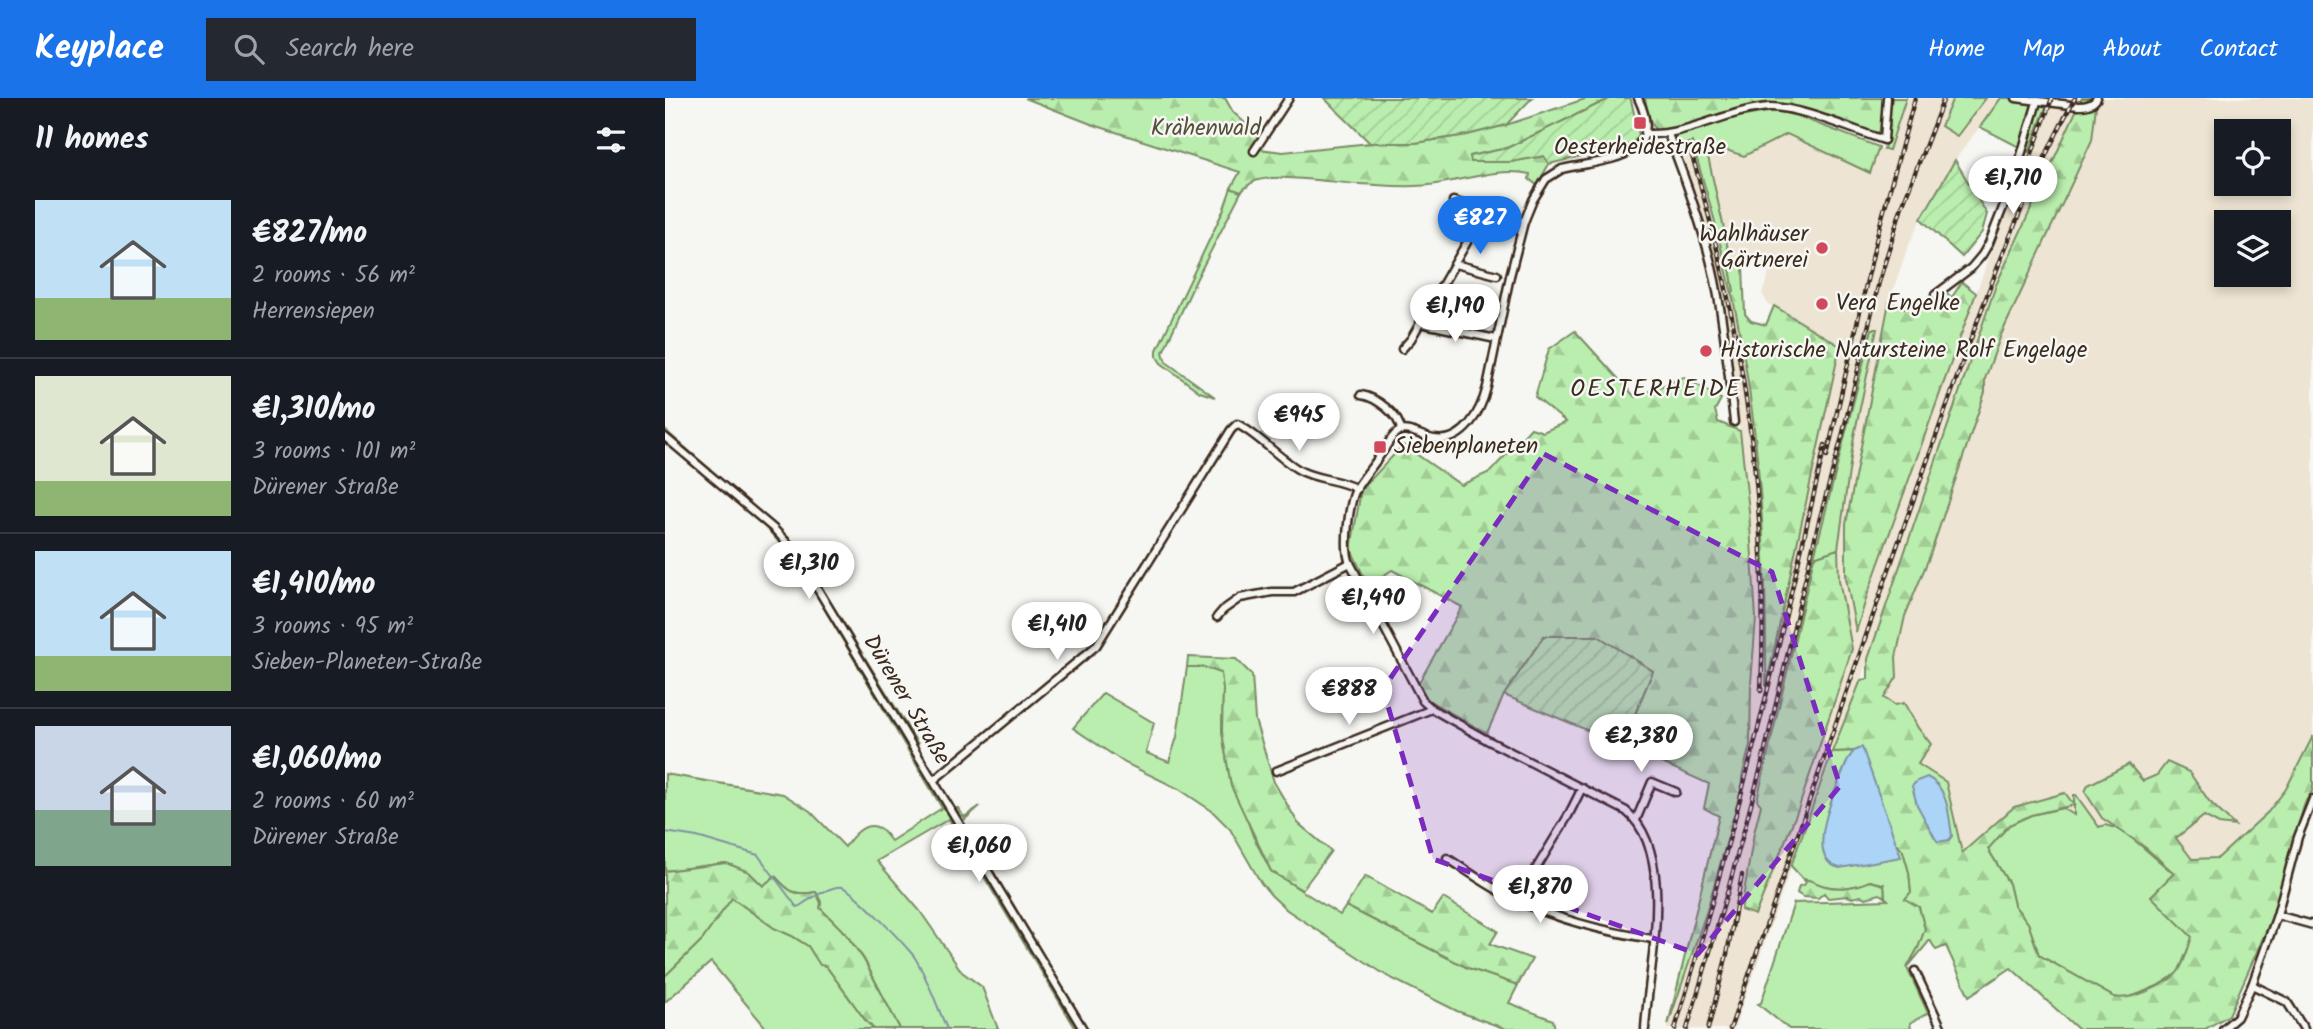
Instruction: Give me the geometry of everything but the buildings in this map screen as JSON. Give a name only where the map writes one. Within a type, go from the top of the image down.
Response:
[{"type":"street","points":[[1254,151],[1289,98]]},
{"type":"street","points":[[1638,98],[1646,122],[1646,134],[1640,146],[1627,154],[1562,170],[1546,179],[1524,222],[1483,402],[1469,424],[1454,437],[1434,439],[1401,431],[1395,435],[1357,489],[1346,556],[1423,701],[1432,709],[1487,740],[1626,811],[1642,828],[1651,847],[1657,898],[1645,1029]]},
{"type":"street","points":[[1646,134],[1668,134],[1718,118],[1768,107],[1789,108],[1884,140],[1887,98]]},
{"type":"street","points":[[2016,98],[2087,106],[2098,98]]},
{"type":"street","points":[[1935,295],[1971,268],[1989,243],[2013,183],[2037,102]]},
{"type":"street","points":[[1668,134],[1694,204],[1711,265],[1720,309],[1734,422]]},
{"type":"street","points":[[1453,201],[1524,222]]},
{"type":"street","points":[[1402,349],[1485,211]]},
{"type":"street","points":[[1455,264],[1499,276],[1510,276]]},
{"type":"street","points":[[1438,292],[1493,305]]},
{"type":"street","points":[[1420,323],[1496,339]]},
{"type":"street","points":[[1361,396],[1371,397],[1399,421],[1401,431]]},
{"type":"street","points":[[934,780],[1090,653],[1237,424],[1249,430],[1270,450],[1300,471],[1357,489]]},
{"type":"street","name":"Dürener Straße","points":[[665,437],[789,545],[1083,1029]]},
{"type":"street","points":[[1217,617],[1240,598],[1272,592],[1294,592],[1350,563]]},
{"type":"street","points":[[1276,771],[1432,709]]},
{"type":"street","points":[[1636,820],[1652,782],[1676,792]]},
{"type":"street","points":[[1517,900],[1582,788]]},
{"type":"street","points":[[2223,1029],[2237,1017],[2252,985],[2277,915],[2298,837],[2313,799]]},
{"type":"street","points":[[1447,858],[1517,900],[1562,919],[1603,931],[1653,939]]},
{"type":"street","points":[[2277,915],[2313,925]]},
{"type":"street","points":[[1915,971],[1942,1029]]},
{"type":"street","points":[[2252,985],[2287,1002],[2304,1029]]},
{"type":"highlighted area","points":[[1544,454],[1772,572],[1840,786],[1698,954],[1433,859],[1383,689]]},
{"type":"shaded area","points":[[1906,98],[1953,98],[1941,126],[1957,136],[1986,98],[2001,98],[1955,160],[1921,219],[1907,249],[1889,302],[1846,524],[1846,578],[1856,630],[2047,98],[2082,98],[1996,285],[1861,680],[1832,752],[1734,1029],[1667,1029],[1750,745],[1756,618],[1749,511],[1740,431],[1713,263],[1681,145],[1692,141],[1714,218],[1733,299],[1756,434],[1765,561],[1767,683],[1840,346],[1768,304],[1762,293],[1769,271],[1765,263],[1752,255],[1743,266],[1730,268],[1705,142],[1744,156],[1787,133],[1869,172],[1879,147],[1889,150]],"holes":[[[1872,329],[1876,330],[1854,436],[1838,549],[1839,580],[1755,915],[1741,910],[1761,804],[1757,800],[1814,557]]]},
{"type":"shaded area","points":[[2101,98],[2313,98],[2313,790],[2305,802],[2274,913],[2255,959],[2229,1015],[2205,1029],[2078,1029],[2011,967],[1862,682],[1889,674],[1896,657],[1905,616],[1929,558],[1985,392],[1985,379],[2001,335],[2092,140],[2096,106]]},
{"type":"green space","name":"Krähenwald","points":[[1025,98],[1225,98],[1233,112],[1259,136],[1259,149],[1283,152],[1370,143],[1415,143],[1467,135],[1588,98],[1611,98],[1507,148],[1470,156],[1472,162],[1510,162],[1544,156],[1549,164],[1537,185],[1529,179],[1530,174],[1505,172],[1412,186],[1275,178],[1253,182],[1241,192],[1231,188],[1240,172],[1091,124]]},
{"type":"green space","points":[[1324,98],[1532,98],[1506,125],[1467,135],[1415,143],[1370,143]]},
{"type":"green space","points":[[1611,98],[1631,100],[1639,135],[1632,144],[1549,164],[1544,156],[1511,162],[1471,162],[1470,156],[1507,148]]},
{"type":"green space","points":[[1645,98],[1906,98],[1889,150],[1884,149],[1888,129],[1872,134],[1815,113],[1775,104],[1719,114],[1673,129],[1656,131],[1649,119]]},
{"type":"green space","points":[[1953,98],[1986,98],[1957,136],[1941,126]]},
{"type":"green space","points":[[2001,98],[2047,98],[2029,152],[1980,127]]},
{"type":"green space","points":[[2082,98],[2101,98],[2096,106],[2092,140],[2001,335],[1985,379],[1985,392],[1929,558],[1905,616],[1896,657],[1897,677],[1884,698],[1895,705],[1904,703],[1931,744],[1918,764],[1946,782],[1962,853],[2014,807],[2065,793],[2074,805],[2031,815],[2009,825],[1988,849],[2009,884],[2014,905],[2028,923],[2039,955],[2114,997],[2121,998],[2147,992],[2176,974],[2184,962],[2192,937],[2151,896],[2174,873],[2146,848],[2102,818],[2085,792],[2088,785],[2129,764],[2143,781],[2157,775],[2167,762],[2189,772],[2209,801],[2235,826],[2219,824],[2204,816],[2176,838],[2192,859],[2218,858],[2268,812],[2286,789],[2313,736],[2313,790],[2305,802],[2274,913],[2229,1015],[2205,1029],[2078,1029],[2011,968],[1969,996],[1946,946],[1936,950],[1930,940],[1907,968],[1925,929],[1919,907],[1905,899],[1911,892],[1903,851],[1881,825],[1854,751],[1832,752],[1861,680],[1868,679],[1868,659],[1996,285]]},
{"type":"green space","points":[[1776,111],[1797,116],[1879,147],[1870,173],[1787,134],[1744,156],[1705,143],[1726,238],[1734,291],[1732,294],[1692,142],[1676,147],[1675,137],[1715,123]]},
{"type":"green space","points":[[1955,160],[1987,214],[1982,232],[1962,257],[1921,219]]},
{"type":"green space","points":[[1231,188],[1241,192],[1163,352],[1166,362],[1215,397],[1200,392],[1161,363],[1157,350],[1223,211]]},
{"type":"green space","points":[[1743,266],[1745,314],[1751,321],[1766,325],[1774,306],[1840,346],[1766,687],[1760,489],[1749,391],[1730,268]]},
{"type":"green space","points":[[1962,282],[1976,293],[1856,632],[1846,578],[1846,524],[1889,302],[1913,311],[1928,300],[1931,303],[1943,292],[1952,297]]},
{"type":"green space","points":[[1872,329],[1877,329],[1854,436],[1838,549],[1814,557]]},
{"type":"green space","points":[[1575,331],[1635,397],[1684,377],[1721,399],[1715,410],[1718,422],[1740,431],[1749,511],[1756,618],[1750,745],[1742,777],[1744,781],[1707,910],[1668,1025],[1719,816],[1704,808],[1709,784],[1622,745],[1653,671],[1544,636],[1504,695],[1487,733],[1428,700],[1418,684],[1462,607],[1392,570],[1368,586],[1351,549],[1361,490],[1403,445],[1461,485],[1490,472],[1531,428],[1543,432],[1566,422],[1535,397],[1549,349]]},
{"type":"green space","points":[[665,430],[789,538],[918,744],[911,750],[943,803],[954,809],[958,808],[964,817],[980,806],[963,821],[1088,1029],[1076,1029],[949,819],[877,861],[920,911],[962,972],[982,987],[998,1029],[900,1029],[864,959],[845,933],[820,908],[821,902],[816,892],[793,892],[775,876],[763,886],[749,872],[726,863],[665,871],[665,774],[783,794],[810,811],[845,847],[859,831],[868,826],[881,829],[891,841],[942,808],[790,554],[766,528],[665,441]]},
{"type":"green space","points":[[1838,549],[1839,580],[1852,649],[1799,807],[1755,915],[1741,910],[1761,805],[1757,800],[1814,557]]},
{"type":"green space","points":[[1544,636],[1598,636],[1653,671],[1622,745],[1504,695]]},
{"type":"green space","points":[[1188,657],[1236,659],[1252,675],[1255,720],[1274,782],[1298,823],[1331,851],[1302,890],[1271,871],[1231,786],[1222,732],[1221,673],[1204,667],[1187,667]]},
{"type":"green space","points":[[1187,667],[1204,667],[1221,673],[1222,732],[1231,786],[1271,871],[1340,915],[1346,906],[1468,968],[1518,985],[1509,1003],[1553,1020],[1555,1029],[1506,1029],[1457,1011],[1387,976],[1287,910],[1271,895],[1261,883],[1230,829],[1212,811],[1179,789],[1125,763],[1073,728],[1103,693],[1154,723],[1146,753],[1169,762],[1177,737]]},
{"type":"green space","points":[[1854,751],[1881,825],[1903,851],[1911,892],[1906,899],[1919,907],[1925,929],[1907,968],[1928,1013],[1910,1023],[1911,1029],[1789,1029],[1758,1004],[1761,1003],[1794,903],[1888,900],[1885,897],[1884,884],[1870,881],[1848,887],[1830,887],[1803,879],[1791,866],[1832,752]]},
{"type":"green space","points":[[2074,795],[2099,827],[2105,825],[2119,829],[2174,874],[2193,937],[2178,973],[2157,986],[2123,999],[2114,997],[2039,955],[2028,923],[2014,905],[2009,884],[1988,849],[2009,825],[2031,815],[2063,808],[2074,815]]},
{"type":"green space","points":[[726,863],[749,872],[763,886],[775,876],[793,892],[816,892],[821,903],[820,908],[845,933],[864,960],[900,1029],[874,1029],[826,966],[820,965],[808,946],[774,928],[732,898],[702,940],[665,976],[665,871]]},
{"type":"green space","points":[[1365,876],[1432,914],[1443,898],[1498,931],[1490,944],[1532,959],[1518,985],[1468,968],[1346,906]]},
{"type":"green space","points":[[1803,879],[1836,888],[1870,881],[1884,885],[1885,897],[1880,894],[1866,898],[1828,898],[1824,893],[1818,898],[1803,897],[1797,893],[1799,886],[1806,882]]},
{"type":"green space","points":[[732,898],[774,928],[808,946],[874,1029],[767,1029],[711,962],[665,1002],[665,976],[702,940]]},
{"type":"water","points":[[1862,747],[1901,857],[1840,868],[1828,862],[1823,851],[1826,819],[1848,759],[1854,751]]},
{"type":"water","points":[[1927,777],[1939,787],[1946,802],[1952,836],[1949,840],[1938,842],[1917,805],[1912,786]]},
{"type":"waterway","points":[[665,832],[697,837],[758,855],[798,907],[832,888],[842,887],[848,890],[918,962],[947,1029]]},
{"type":"railway","points":[[1827,456],[1878,232],[1915,98]]},
{"type":"railway","points":[[1687,1029],[1761,767],[1879,282],[1901,209],[1944,98]]},
{"type":"railway","points":[[2013,206],[2052,98]]},
{"type":"railway","points":[[1730,1029],[1881,591],[1981,312],[2033,182],[2075,98]]},
{"type":"railway","points":[[1689,145],[1724,279],[1748,415],[1761,553],[1761,691]]},
{"type":"railway","points":[[1675,1029],[1756,738],[1825,445]]},
{"type":"railway","points":[[1708,1029],[1727,954],[1742,875]]},
{"type":"place","name":"Oesterheidestraße","points":[[1640,123]]},
{"type":"place","name":"Wahlhäuser Gärtnerei","points":[[1822,248]]},
{"type":"place","name":"Vera Engelke","points":[[1822,304]]},
{"type":"place","name":"Historische Natursteine Rolf Engelage","points":[[1706,351]]},
{"type":"place","name":"Siebenplaneten","points":[[1380,447]]},
{"type":"district","name":"OESTERHEIDE","points":[[1656,389]]}]
